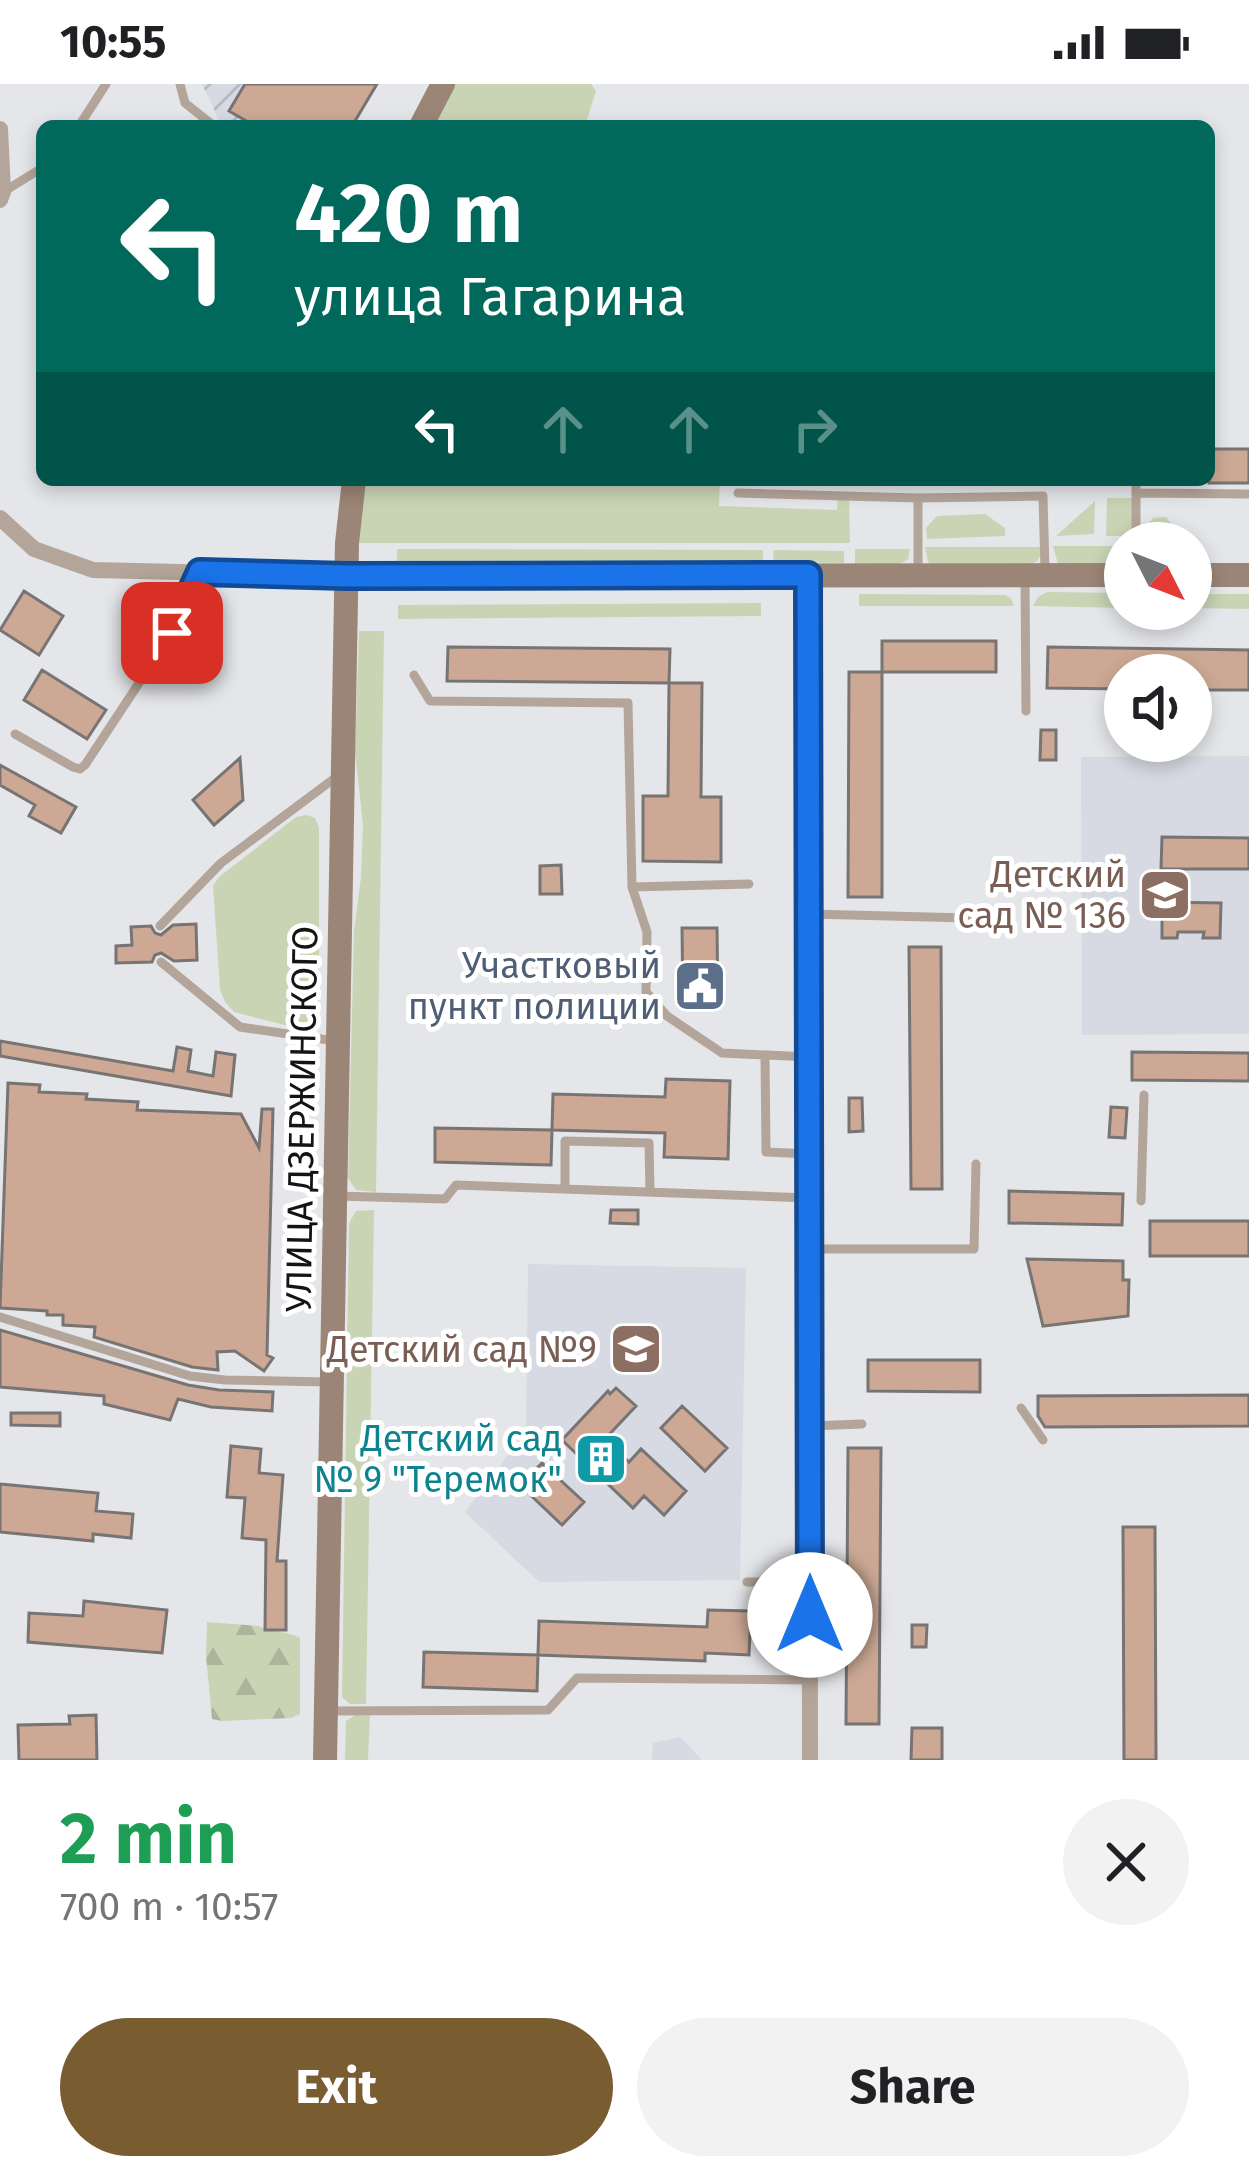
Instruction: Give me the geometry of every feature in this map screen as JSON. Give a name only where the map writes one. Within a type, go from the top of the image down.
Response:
[{"type":"main road","points":[[424,120],[443,84]]},
{"type":"main road","name":"УЛИЦА ДЗЕРЖИНСКОГО","points":[[325,1760],[347,576],[354,486]]},
{"type":"main road","points":[[347,576],[1104,575]]},
{"type":"main road","points":[[1212,575],[1249,575]]},
{"type":"street","points":[[0,132],[2,196]]},
{"type":"street","points":[[0,518],[34,550],[93,569],[347,576]]},
{"type":"street","points":[[808,575],[810,1760]]},
{"type":"lane","points":[[84,120],[106,84]]},
{"type":"lane","points":[[180,84],[184,103],[206,120]]},
{"type":"lane","points":[[2,196],[36,172]]},
{"type":"lane","points":[[1136,486],[1136,522]]},
{"type":"lane","points":[[738,493],[1043,496],[1026,711]]},
{"type":"lane","points":[[1136,493],[1249,494]]},
{"type":"lane","points":[[918,498],[918,575]]},
{"type":"lane","points":[[15,734],[73,767],[86,765],[172,633],[200,572]]},
{"type":"lane","points":[[414,675],[430,701],[628,703],[632,887],[647,932],[646,992],[667,1016],[722,1053],[809,1057]]},
{"type":"lane","points":[[160,926],[221,863],[344,772]]},
{"type":"lane","points":[[632,887],[748,884]]},
{"type":"lane","points":[[809,914],[968,918]]},
{"type":"lane","points":[[161,962],[240,1028],[338,1041]]},
{"type":"lane","points":[[765,1055],[766,1151],[809,1154]]},
{"type":"lane","points":[[1141,1201],[1144,1095]]},
{"type":"lane","points":[[565,1188],[566,1141],[650,1143],[650,1191]]},
{"type":"lane","points":[[809,1249],[974,1249],[976,1164]]},
{"type":"lane","points":[[336,1196],[445,1198],[456,1185],[809,1198]]},
{"type":"lane","points":[[0,1317],[190,1376],[332,1382]]},
{"type":"lane","points":[[1021,1408],[1043,1440]]},
{"type":"lane","points":[[810,1426],[862,1424]]},
{"type":"lane","points":[[747,1582],[810,1582]]},
{"type":"lane","points":[[326,1711],[542,1711],[577,1678],[810,1681]]},
{"type":"shaded area","points":[[202,84],[377,84],[356,120],[219,120]]},
{"type":"shaded area","name":"Детский сад № 136","points":[[1212,756],[1249,756],[1249,1034],[1082,1035],[1081,757],[1104,757],[1104,762],[1212,762]]},
{"type":"shaded area","name":"Детский сад №9","points":[[528,1264],[746,1268],[740,1580],[539,1582],[465,1512],[526,1431]]},
{"type":"shaded area","points":[[680,1737],[702,1760],[652,1760],[653,1743]]},
{"type":"green space","points":[[443,84],[591,84],[596,91],[587,120],[424,120]]},
{"type":"green space","points":[[353,486],[720,486],[719,506],[837,510],[838,496],[849,496],[850,543],[348,543]]},
{"type":"green space","points":[[1107,498],[1132,498],[1132,522],[1106,522]]},
{"type":"green space","points":[[1095,501],[1094,534],[1056,536]]},
{"type":"green space","points":[[985,514],[1005,528],[1005,536],[927,539],[926,528],[937,516]]},
{"type":"green space","points":[[1053,546],[1104,546],[1104,564],[1058,564]]},
{"type":"green space","points":[[925,547],[1042,547],[1038,559],[1027,566],[935,567],[928,562]]},
{"type":"green space","points":[[397,549],[763,550],[763,563],[397,565]]},
{"type":"green space","points":[[855,549],[910,549],[908,559],[896,566],[855,566]]},
{"type":"green space","points":[[774,550],[844,551],[844,563],[773,562]]},
{"type":"green space","points":[[1047,592],[1104,593],[1104,608],[1033,606]]},
{"type":"green space","points":[[859,594],[1005,595],[1014,606],[859,606]]},
{"type":"green space","points":[[1212,594],[1249,594],[1249,609],[1212,608]]},
{"type":"green space","points":[[761,603],[761,616],[398,619],[398,605]]},
{"type":"green space","points":[[359,631],[384,631],[376,1192],[356,1190],[348,1178],[354,931],[363,825],[355,752]]},
{"type":"green space","points":[[296,817],[315,818],[319,828],[319,1021],[308,1031],[234,1012],[225,1002],[220,989],[213,886]]},
{"type":"green space","points":[[374,1210],[366,1704],[350,1704],[342,1697],[349,1223],[356,1211]]},
{"type":"green space","points":[[207,1622],[259,1626],[300,1638],[300,1714],[212,1719]]},
{"type":"green space","points":[[357,1714],[370,1714],[368,1760],[345,1760],[346,1721]]},
{"type":"building","points":[[245,84],[377,84],[356,120],[245,120],[229,111]]},
{"type":"building","points":[[1215,449],[1249,449],[1249,483],[1215,483]]},
{"type":"building","points":[[24,591],[63,616],[39,655],[0,630]]},
{"type":"building","points":[[882,641],[996,641],[996,672],[882,672]]},
{"type":"building","points":[[448,647],[670,649],[669,683],[447,681]]},
{"type":"building","points":[[1048,647],[1249,650],[1249,690],[1212,690],[1212,654],[1104,654],[1104,689],[1047,688]]},
{"type":"building","points":[[42,670],[106,710],[87,739],[24,700]]},
{"type":"building","points":[[849,672],[882,672],[882,897],[848,897]]},
{"type":"building","points":[[669,683],[702,683],[701,797],[721,797],[721,862],[643,861],[643,796],[668,796]]},
{"type":"building","points":[[1041,730],[1056,730],[1056,760],[1040,760]]},
{"type":"building","points":[[240,758],[243,800],[214,825],[193,800]]},
{"type":"building","points":[[0,765],[76,807],[61,833],[29,816],[35,805],[0,785]]},
{"type":"building","points":[[1162,837],[1249,838],[1249,869],[1161,869]]},
{"type":"building","points":[[561,865],[562,894],[540,894],[540,866]]},
{"type":"building","points":[[1162,902],[1221,903],[1220,938],[1203,938],[1204,932],[1178,932],[1177,938],[1162,938]]},
{"type":"building","points":[[196,924],[197,960],[174,961],[161,953],[152,962],[116,963],[116,946],[132,945],[131,927],[151,926],[161,935],[173,925]]},
{"type":"building","name":"Участковый пункт полиции","points":[[682,928],[717,928],[718,1006],[683,1006]]},
{"type":"building","points":[[909,947],[941,947],[942,1189],[911,1189]]},
{"type":"building","points":[[0,1041],[173,1071],[177,1047],[191,1050],[188,1071],[213,1076],[216,1052],[235,1055],[231,1096],[0,1056]]},
{"type":"building","points":[[1132,1052],[1249,1053],[1249,1081],[1132,1080]]},
{"type":"building","points":[[666,1079],[730,1081],[728,1159],[664,1157],[665,1133],[552,1130],[553,1094],[665,1097]]},
{"type":"building","points":[[8,1083],[40,1085],[39,1092],[87,1094],[86,1099],[138,1102],[137,1110],[241,1114],[259,1148],[262,1109],[273,1109],[267,1355],[273,1358],[264,1371],[235,1351],[217,1352],[218,1370],[192,1367],[94,1337],[95,1327],[63,1325],[63,1315],[0,1308]]},
{"type":"building","points":[[849,1098],[862,1098],[863,1131],[849,1132]]},
{"type":"building","points":[[1111,1107],[1127,1108],[1125,1138],[1109,1137]]},
{"type":"building","points":[[435,1128],[552,1130],[551,1165],[435,1162]]},
{"type":"building","points":[[1009,1191],[1123,1194],[1122,1225],[1009,1223]]},
{"type":"building","points":[[611,1210],[638,1210],[638,1224],[610,1223]]},
{"type":"building","points":[[1150,1221],[1249,1221],[1249,1256],[1150,1256]]},
{"type":"building","points":[[1027,1259],[1123,1261],[1123,1280],[1129,1280],[1128,1316],[1043,1326]]},
{"type":"building","points":[[0,1330],[188,1385],[273,1392],[272,1411],[211,1407],[178,1399],[170,1420],[104,1404],[104,1396],[0,1387]]},
{"type":"building","points":[[868,1360],[980,1360],[980,1392],[868,1391]]},
{"type":"building","points":[[616,1388],[636,1406],[605,1439],[629,1462],[641,1449],[686,1491],[664,1515],[644,1496],[633,1508],[562,1440]]},
{"type":"building","points":[[1249,1395],[1249,1426],[1045,1427],[1038,1416],[1038,1396]]},
{"type":"building","points":[[682,1406],[727,1448],[705,1471],[661,1428]]},
{"type":"building","points":[[11,1413],[60,1413],[60,1426],[11,1425]]},
{"type":"building","points":[[231,1446],[261,1449],[259,1473],[283,1475],[277,1561],[286,1561],[286,1630],[265,1630],[266,1540],[242,1538],[245,1498],[227,1497]]},
{"type":"building","points":[[848,1448],[881,1448],[879,1724],[846,1724]]},
{"type":"building","points":[[542,1463],[584,1502],[562,1525],[520,1485]]},
{"type":"building","points":[[0,1484],[98,1493],[96,1511],[133,1514],[131,1538],[93,1534],[93,1541],[0,1532]]},
{"type":"building","points":[[1123,1527],[1155,1527],[1156,1760],[1124,1760]]},
{"type":"building","points":[[84,1601],[167,1610],[162,1653],[28,1642],[29,1613],[83,1616]]},
{"type":"building","points":[[708,1610],[751,1611],[749,1655],[705,1653],[705,1661],[538,1655],[539,1621],[707,1627]]},
{"type":"building","points":[[912,1625],[927,1625],[926,1647],[912,1647]]},
{"type":"building","points":[[424,1652],[538,1655],[537,1691],[423,1687]]},
{"type":"building","points":[[96,1715],[97,1760],[19,1760],[18,1725],[70,1724],[69,1716]]},
{"type":"building","points":[[912,1728],[942,1728],[942,1760],[911,1760]]},
{"type":"place","name":"Детский сад № 136","points":[[1165,895]]},
{"type":"place","name":"Участковый пункт полиции","points":[[700,986]]},
{"type":"place","name":"Детский сад №9","points":[[636,1349]]},
{"type":"place","name":"Детский сад № 9 \"Теремок\"","points":[[601,1459]]},
{"type":"route","points":[[172,633],[200,572],[808,575],[810,1615]]}]
